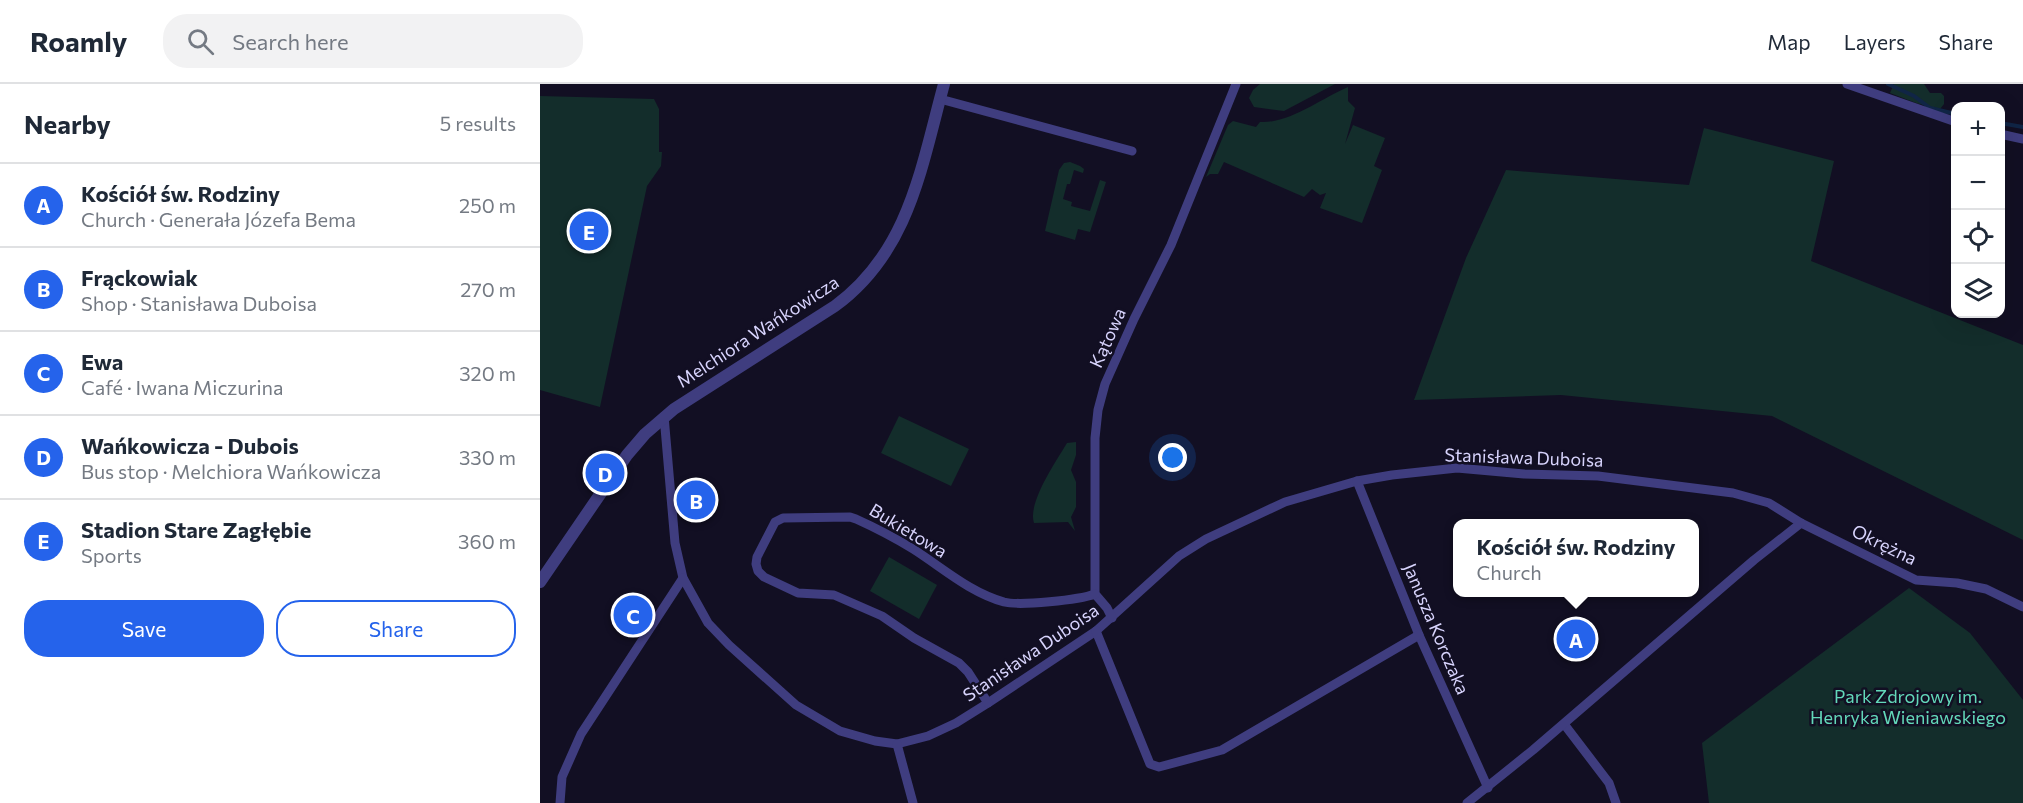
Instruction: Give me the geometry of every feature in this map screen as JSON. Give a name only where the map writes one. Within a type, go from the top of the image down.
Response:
[{"type":"street","name":"Melchiora Wańkowicza","points":[[540,582],[627,455],[664,416],[834,306],[851,294],[869,276],[888,252],[908,210],[944,84]]},
{"type":"street","name":"Kątowa","points":[[1095,594],[1095,438],[1098,410],[1105,384],[1171,245],[1236,84]]},
{"type":"street","points":[[1848,84],[1951,120]]},
{"type":"street","points":[[940,99],[1132,151]]},
{"type":"street","points":[[2005,136],[2023,139]]},
{"type":"street","name":"Stanisława Duboisa","points":[[664,416],[675,543],[683,578],[708,623],[796,705],[840,731],[875,741],[897,744],[928,736],[956,723],[988,703],[1096,631],[1179,556],[1206,538],[1285,502],[1357,481],[1457,468],[1524,474],[1598,476],[1733,493],[1769,503],[1801,523]]},
{"type":"street","name":"Janusza Korczaka","points":[[1357,481],[1419,635],[1488,788]]},
{"type":"street","name":"Bukietowa","points":[[988,703],[968,672],[958,663],[914,638],[882,616],[834,595],[798,593],[764,577],[758,571],[757,557],[775,522],[783,518],[850,517],[856,519],[914,550],[949,576],[1004,602],[1082,599],[1095,594]]},
{"type":"street","points":[[1467,803],[1488,788],[1746,567],[1801,523]]},
{"type":"street","name":"Okrężna","points":[[1801,523],[1916,580],[1957,583],[1986,589],[2023,607]]},
{"type":"street","points":[[560,803],[562,777],[581,734],[683,578]]},
{"type":"street","points":[[1095,594],[1112,618]]},
{"type":"street","points":[[1096,631],[1150,764],[1159,767],[1221,750],[1419,635]]},
{"type":"street","points":[[1564,724],[1609,783],[1616,803]]},
{"type":"street","points":[[897,744],[914,803]]},
{"type":"green space","points":[[1260,84],[1335,84],[1284,111],[1254,107],[1249,98]]},
{"type":"green space","points":[[1894,84],[1924,84],[1930,93],[1941,93],[1944,96],[1944,104],[1940,109],[1890,93]]},
{"type":"green space","points":[[1348,87],[1348,101],[1355,108],[1345,144],[1353,125],[1385,138],[1374,166],[1382,170],[1362,223],[1320,208],[1326,193],[1320,195],[1312,189],[1304,197],[1224,162],[1218,174],[1210,174],[1206,177],[1228,125],[1233,121],[1256,127],[1260,122],[1271,122],[1294,115]]},
{"type":"green space","points":[[540,96],[654,99],[659,109],[661,166],[647,186],[600,407],[540,390]]},
{"type":"green space","points":[[1704,128],[1834,161],[1811,261],[2023,345],[2023,540],[1772,416],[1561,395],[1414,400],[1466,258],[1506,170],[1689,185]]},
{"type":"green space","points":[[1070,162],[1084,169],[1083,173],[1074,170],[1070,184],[1067,184],[1063,199],[1072,202],[1071,206],[1090,211],[1100,180],[1106,182],[1090,232],[1078,229],[1075,240],[1045,231],[1059,170],[1064,163]]},
{"type":"green space","points":[[899,416],[969,449],[951,486],[881,453]]},
{"type":"green space","points":[[1076,442],[1076,455],[1071,470],[1076,482],[1076,507],[1071,517],[1075,531],[1068,522],[1034,523],[1035,504],[1044,482],[1067,443]]},
{"type":"green space","points":[[889,557],[937,585],[919,619],[870,591]]},
{"type":"green space","name":"Park Zdrojowy im. Henryka Wieniawskiego","points":[[1909,588],[1970,633],[2023,700],[2023,803],[1709,803],[1702,743]]},
{"type":"waterway","points":[[1888,84],[1914,96],[1930,108],[1951,113]]},
{"type":"waterway","points":[[2005,124],[2023,127]]},
{"type":"place","name":"Stadion Stare Zagłębie","points":[[589,231]]},
{"type":"place","name":"Wańkowicza - Dubois","points":[[605,473]]},
{"type":"place","name":"Frąckowiak","points":[[696,500]]},
{"type":"place","name":"Ewa","points":[[633,615]]},
{"type":"place","name":"Kościół św. Rodziny","points":[[1576,639]]}]
